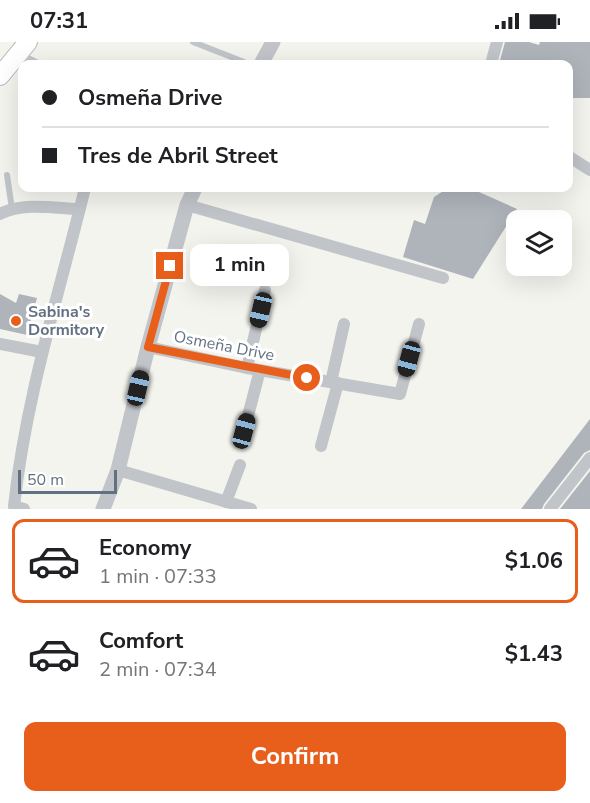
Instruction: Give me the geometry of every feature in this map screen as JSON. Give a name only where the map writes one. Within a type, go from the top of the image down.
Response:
[{"type":"main road","points":[[0,76],[23,48]]},
{"type":"street","points":[[263,60],[273,42]]},
{"type":"street","points":[[491,60],[497,42]]},
{"type":"street","points":[[573,159],[590,170]]},
{"type":"street","points":[[16,508],[20,453],[42,352],[84,192]]},
{"type":"street","points":[[103,509],[118,470],[148,347],[187,205],[193,192]]},
{"type":"street","points":[[187,205],[443,278]]},
{"type":"street","points":[[6,211],[36,207],[79,209]]},
{"type":"street","points":[[244,431],[265,290]]},
{"type":"street","points":[[321,446],[344,324]]},
{"type":"street","name":"Osmeña Drive","points":[[148,347],[254,369],[400,394],[419,324]]},
{"type":"street","points":[[0,344],[42,352]]},
{"type":"street","points":[[550,509],[590,458]]},
{"type":"street","points":[[226,502],[240,465]]},
{"type":"street","points":[[118,470],[251,509]]},
{"type":"lane","points":[[193,42],[239,60]]},
{"type":"lane","points":[[23,48],[36,60]]},
{"type":"lane","points":[[6,211],[7,175]]},
{"type":"building","points":[[505,42],[529,42],[539,45],[540,42],[590,42],[590,98],[573,98],[573,60],[500,60]]},
{"type":"building","points":[[442,192],[479,192],[517,209],[506,210],[506,226],[473,279],[403,257],[414,220],[425,224],[434,197]]},
{"type":"building","name":"Sabina's Dormitory","points":[[0,294],[16,303],[19,294],[37,298],[27,335],[0,329]]},
{"type":"building","points":[[590,419],[590,450],[584,453],[542,509],[521,509]]},
{"type":"building","points":[[590,471],[590,509],[560,509]]},
{"type":"place","name":"Sabina's Dormitory","points":[[16,321]]},
{"type":"route","points":[[170,266],[148,347],[307,378]]}]
